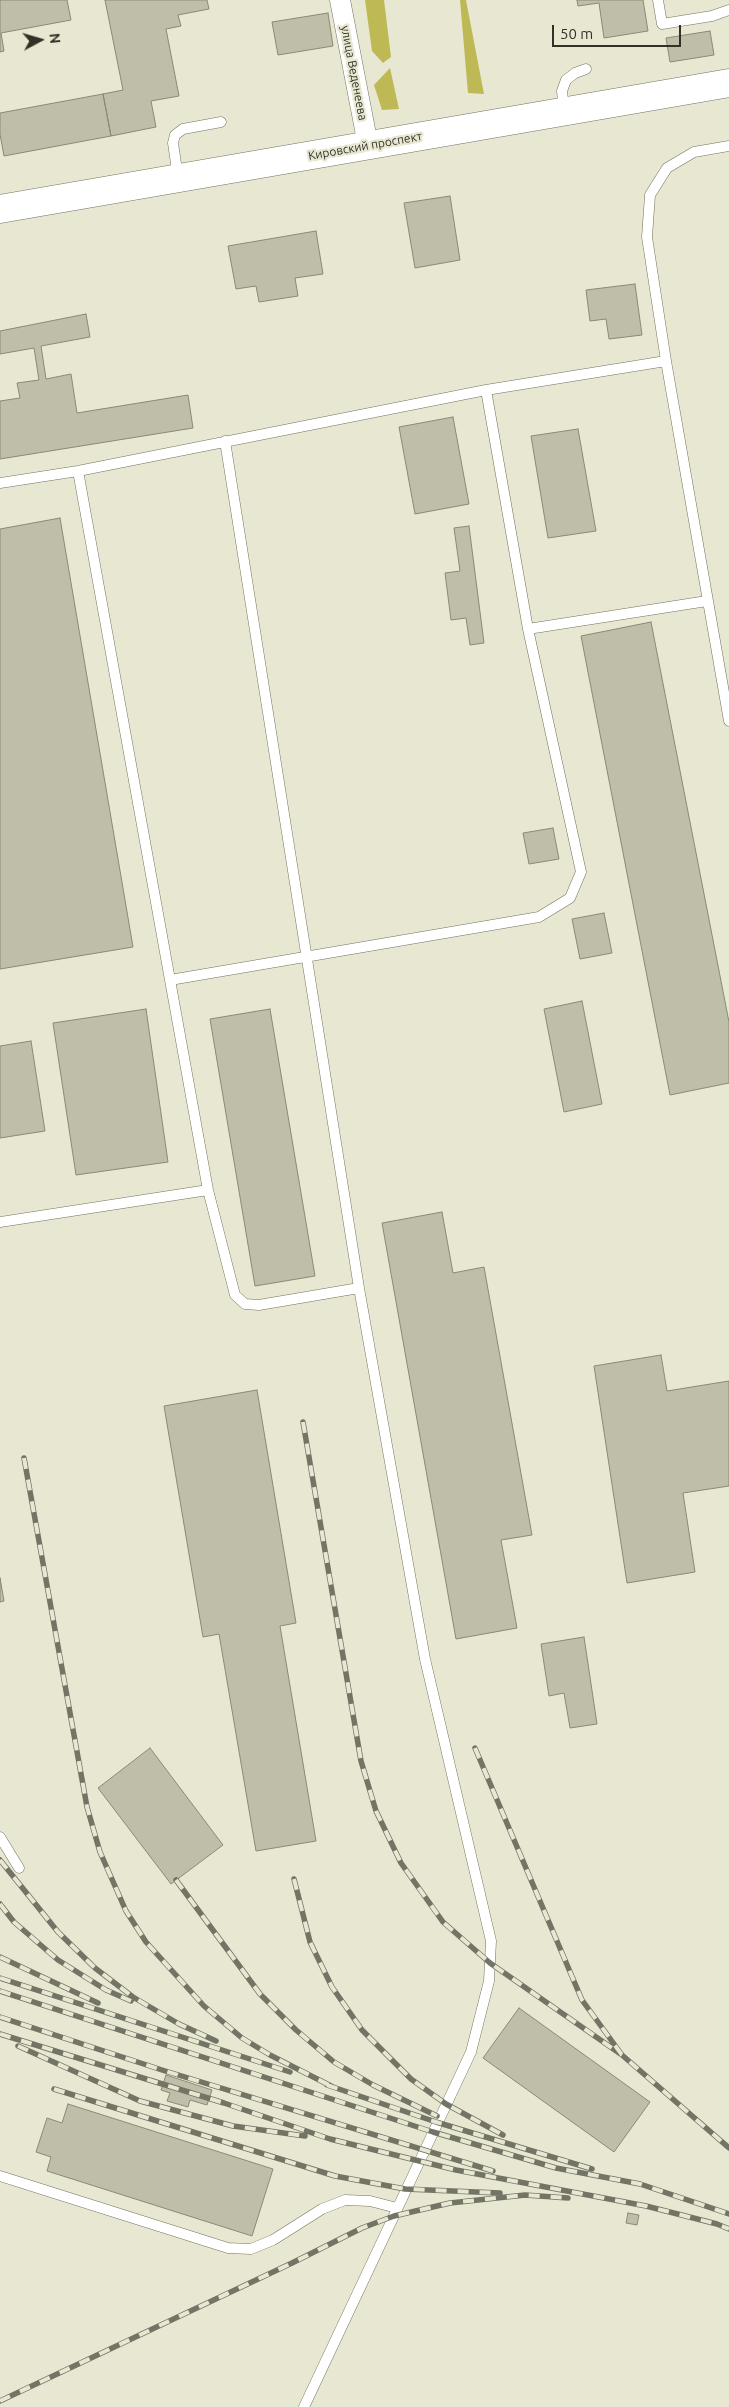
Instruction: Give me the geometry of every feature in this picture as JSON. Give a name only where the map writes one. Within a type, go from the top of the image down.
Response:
[{"type":"main road","name":"Кировский проспект","points":[[0,209],[729,83]]},
{"type":"street","name":"улица Веденеева","points":[[340,0],[368,145]]},
{"type":"lane","points":[[658,0],[662,24],[712,16],[729,10]]},
{"type":"lane","points":[[565,112],[562,91],[566,80],[575,73],[586,69]]},
{"type":"lane","points":[[178,178],[173,143],[175,134],[183,129],[221,122]]},
{"type":"lane","points":[[729,146],[694,152],[667,168],[650,195],[647,237],[666,361],[729,721]]},
{"type":"lane","points":[[0,483],[78,470],[486,390],[666,361]]},
{"type":"lane","points":[[170,980],[306,958],[539,916],[570,898],[581,872],[528,628],[486,390]]},
{"type":"lane","points":[[225,441],[359,1288],[425,1659],[491,1941],[489,1981],[470,2052],[304,2407]]},
{"type":"lane","points":[[78,470],[208,1190],[235,1295],[245,1304],[259,1305],[359,1288]]},
{"type":"lane","points":[[528,628],[708,601]]},
{"type":"lane","points":[[0,1222],[208,1190]]},
{"type":"lane","points":[[0,1837],[19,1868]]},
{"type":"lane","points":[[0,2176],[228,2248],[251,2249],[273,2240],[322,2209],[345,2200],[370,2201],[397,2208]]},
{"type":"shaded area","points":[[365,0],[384,0],[391,57],[383,63],[372,51]]},
{"type":"shaded area","points":[[460,0],[466,0],[484,94],[468,93]]},
{"type":"shaded area","points":[[390,68],[399,109],[382,110],[374,85]]},
{"type":"building","points":[[0,0],[67,0],[71,20],[1,33],[4,51],[0,52]]},
{"type":"building","points":[[105,0],[207,0],[209,9],[178,15],[181,26],[166,29],[179,96],[151,101],[156,127],[111,136],[103,94],[123,90]]},
{"type":"building","points":[[577,0],[643,0],[648,31],[604,38],[599,3],[578,6]]},
{"type":"building","points":[[328,13],[333,46],[278,55],[272,22]]},
{"type":"building","points":[[710,31],[714,55],[670,62],[666,38]]},
{"type":"building","points":[[103,94],[111,136],[4,156],[0,134],[0,113]]},
{"type":"building","points":[[450,196],[460,260],[415,268],[404,203]]},
{"type":"building","points":[[316,231],[323,274],[295,278],[298,296],[259,302],[256,286],[236,289],[228,246]]},
{"type":"building","points":[[635,284],[642,335],[609,339],[606,319],[590,321],[586,290]]},
{"type":"building","points":[[86,314],[90,337],[41,346],[46,379],[71,374],[77,413],[188,395],[193,428],[0,459],[0,401],[20,398],[17,383],[39,380],[34,348],[0,354],[0,331]]},
{"type":"building","points":[[453,417],[469,504],[415,514],[399,427]]},
{"type":"building","points":[[578,429],[596,531],[548,538],[531,436]]},
{"type":"building","points":[[60,518],[133,947],[0,969],[0,529]]},
{"type":"building","points":[[469,526],[484,643],[470,645],[466,618],[451,620],[445,573],[460,571],[454,528]]},
{"type":"building","points":[[651,622],[729,1022],[729,1083],[670,1095],[581,636]]},
{"type":"building","points":[[553,828],[559,859],[529,864],[523,833]]},
{"type":"building","points":[[604,913],[612,953],[580,959],[572,919]]},
{"type":"building","points":[[582,1001],[602,1104],[564,1112],[544,1009]]},
{"type":"building","points":[[146,1009],[168,1162],[76,1175],[53,1023]]},
{"type":"building","points":[[270,1009],[315,1276],[255,1286],[210,1019]]},
{"type":"building","points":[[31,1041],[45,1131],[0,1138],[0,1046]]},
{"type":"building","points":[[442,1212],[453,1273],[484,1267],[532,1535],[501,1540],[517,1628],[456,1639],[382,1223]]},
{"type":"building","points":[[661,1355],[667,1391],[729,1381],[729,1486],[683,1493],[695,1572],[627,1583],[594,1366]]},
{"type":"building","points":[[257,1390],[296,1623],[280,1626],[316,1841],[256,1851],[219,1634],[203,1637],[164,1406]]},
{"type":"building","points":[[0,1578],[4,1601],[0,1602]]},
{"type":"building","points":[[584,1637],[597,1724],[570,1728],[564,1693],[549,1696],[541,1644]]},
{"type":"building","points":[[150,1748],[223,1845],[171,1884],[98,1788]]},
{"type":"building","points":[[519,2008],[650,2102],[614,2152],[483,2058]]},
{"type":"building","points":[[166,2075],[212,2090],[207,2105],[190,2100],[188,2107],[167,2101],[170,2093],[161,2090]]},
{"type":"building","points":[[68,2104],[273,2169],[252,2236],[47,2171],[51,2157],[36,2152],[47,2118],[62,2123]]},
{"type":"building","points":[[628,2213],[639,2215],[637,2225],[626,2223]]},
{"type":"railway","points":[[303,1422],[361,1761],[376,1811],[401,1863],[443,1922],[490,1963],[622,2055]]},
{"type":"railway","points":[[24,1458],[87,1807],[100,1852],[126,1911],[146,1942],[204,2006],[242,2038],[270,2055],[333,2087]]},
{"type":"railway","points":[[475,1748],[582,2000],[622,2055],[729,2148]]},
{"type":"railway","points":[[0,1860],[58,1932],[95,1968],[133,1997],[179,2024],[216,2041]]},
{"type":"railway","points":[[294,1879],[310,1942],[332,1987],[362,2030],[411,2079],[446,2104],[503,2135]]},
{"type":"railway","points":[[176,1880],[260,1994],[296,2030],[334,2062],[373,2085],[437,2116]]},
{"type":"railway","points":[[0,1904],[14,1922],[58,1960],[106,1990],[131,2001]]},
{"type":"railway","points":[[0,1957],[98,2003]]},
{"type":"railway","points":[[0,1978],[290,2072]]},
{"type":"railway","points":[[0,1991],[433,2132],[556,2168],[640,2184],[729,2214]]},
{"type":"railway","points":[[0,2017],[162,2070],[493,2171]]},
{"type":"railway","points":[[0,2034],[224,2103],[330,2139],[456,2170],[646,2206],[717,2224],[729,2229]]},
{"type":"railway","points":[[18,2046],[140,2101],[233,2126],[305,2136]]},
{"type":"railway","points":[[327,2085],[436,2122],[592,2169]]},
{"type":"railway","points":[[54,2089],[335,2176],[405,2189],[500,2193]]},
{"type":"railway","points":[[0,2401],[362,2228],[394,2216],[450,2203],[525,2195],[568,2198]]}]
